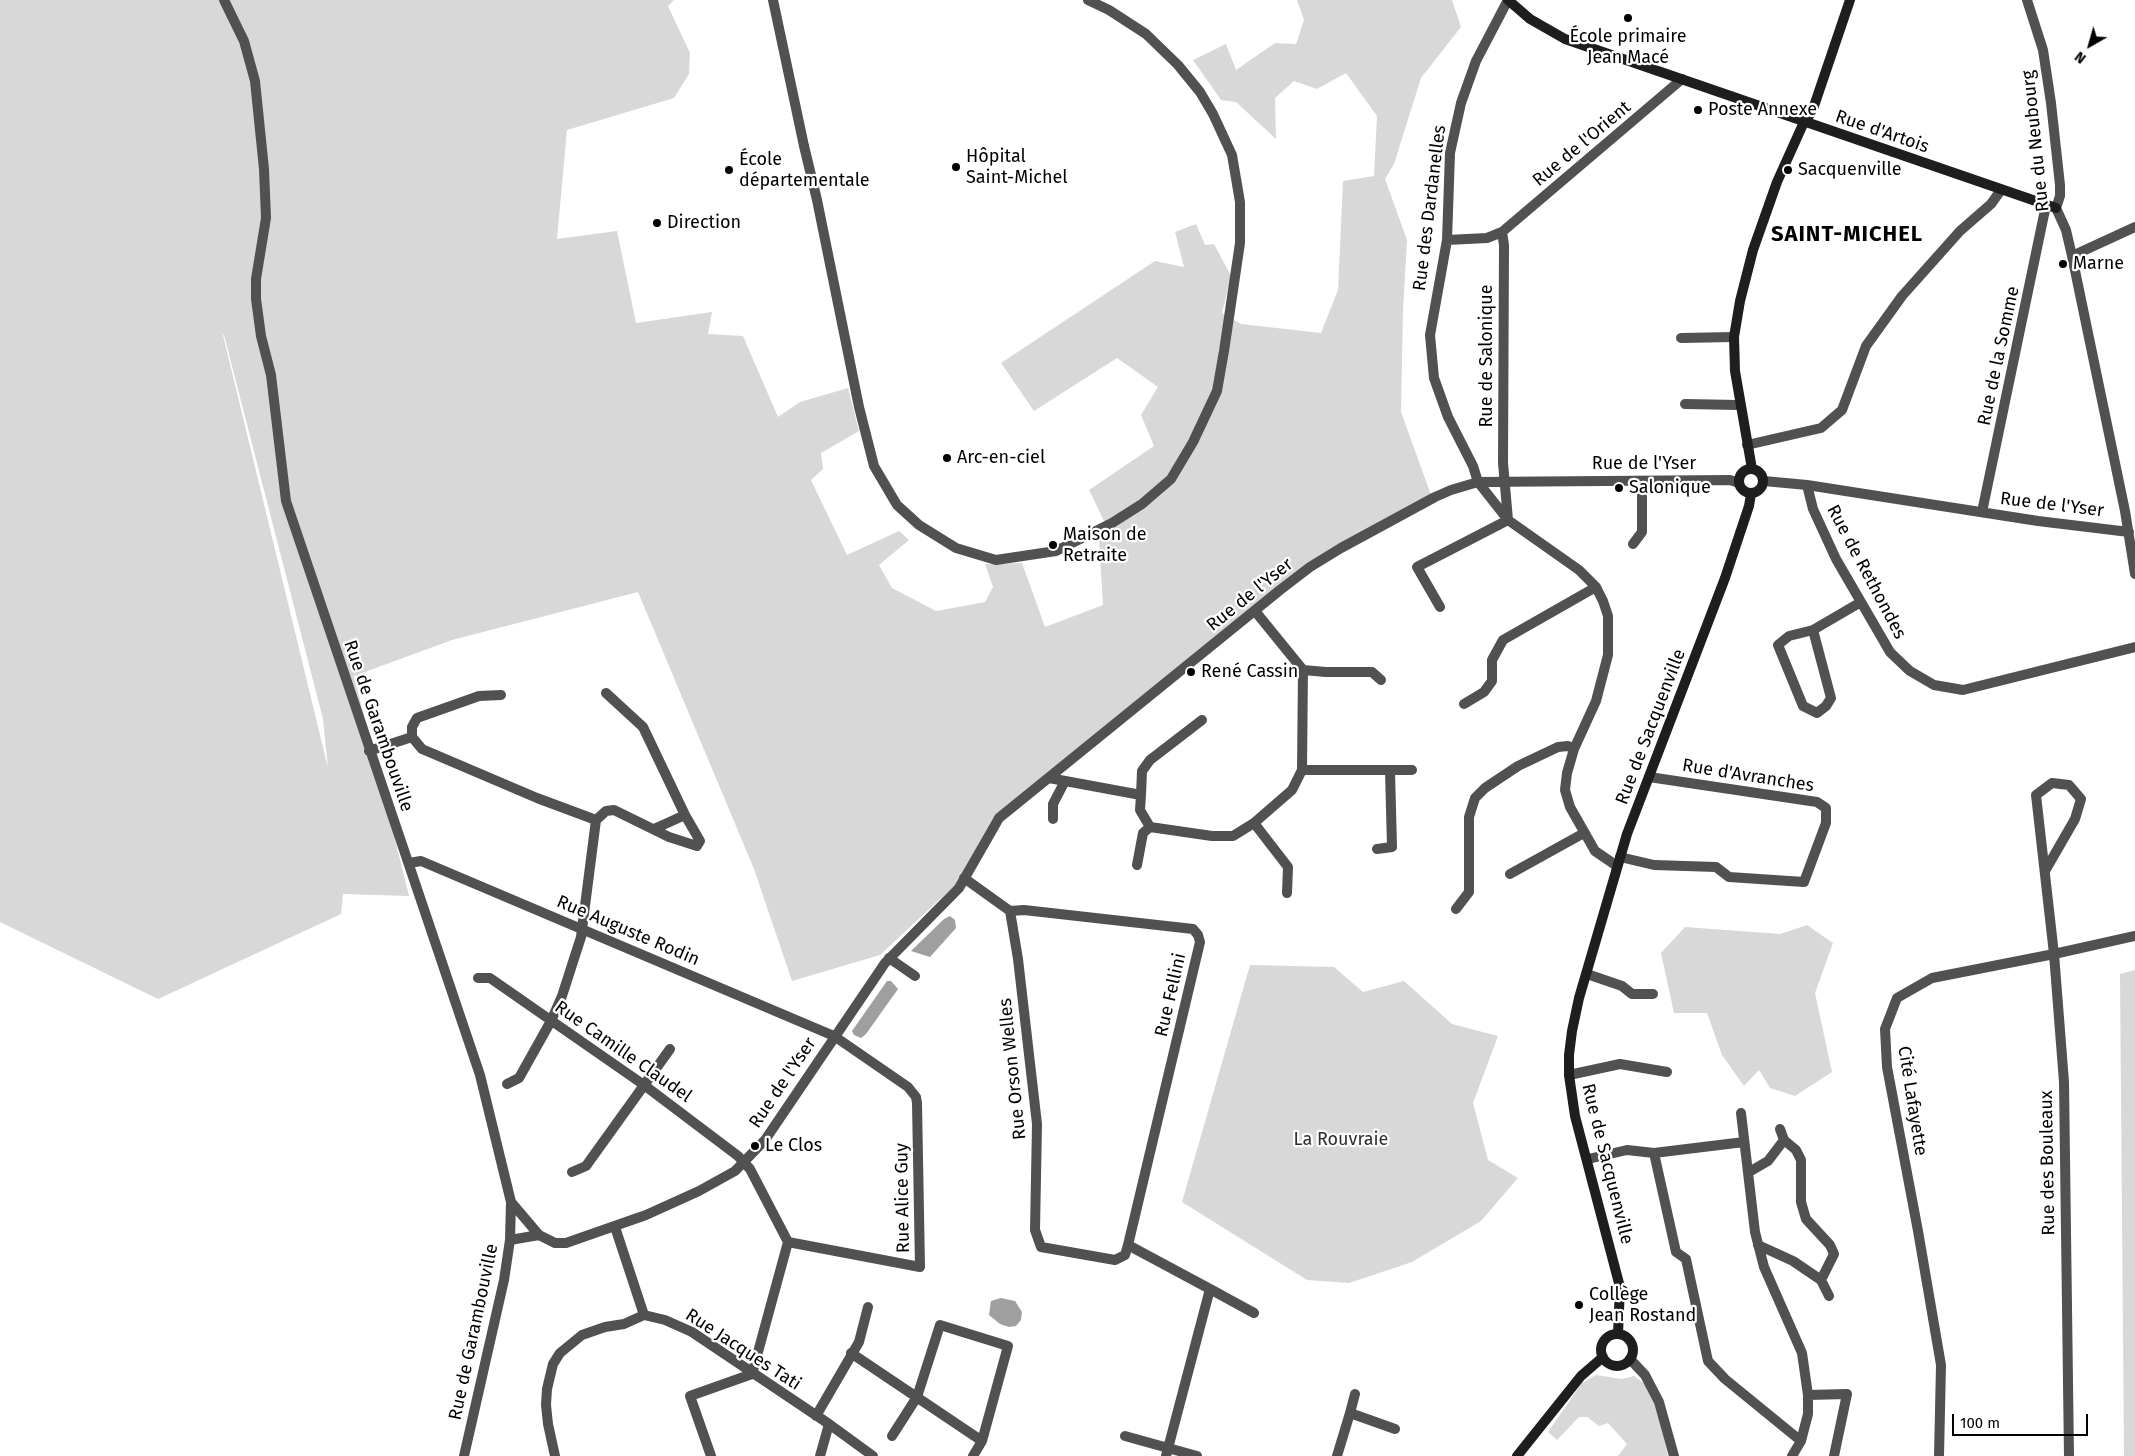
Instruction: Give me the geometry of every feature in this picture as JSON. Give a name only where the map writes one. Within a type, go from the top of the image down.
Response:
[{"type":"street","name":"Rue de Garambouville","points":[[224,0],[244,42],[255,81],[263,159],[266,218],[256,280],[256,299],[261,336],[271,375],[286,501],[480,1075],[511,1202],[510,1240],[504,1280],[464,1456]]},
{"type":"street","points":[[773,0],[817,200],[859,407],[874,466],[897,505],[919,525],[956,548],[996,560],[1056,552],[1112,523],[1142,504],[1171,479],[1193,442],[1217,391],[1224,351],[1240,243],[1240,202],[1232,155],[1213,114],[1200,92],[1178,65],[1146,34],[1110,10],[1088,0]]},
{"type":"street","name":"Rue d'Artois","points":[[1508,0],[1530,19],[1565,38],[2051,207]]},
{"type":"street","name":"Rue des Dardanelles","points":[[1508,0],[1476,61],[1461,103],[1450,153],[1446,240],[1430,335],[1434,378],[1448,417],[1473,466],[1478,482],[1508,520],[1579,570],[1596,587]]},
{"type":"street","points":[[1752,469],[1739,404],[1735,371],[1734,337],[1740,301],[1753,250],[1777,182],[1804,122],[1812,112],[1850,0]]},
{"type":"street","name":"Rue du Neubourg","points":[[2027,0],[2042,50],[2051,103],[2060,185],[2060,196],[2051,207],[2066,230],[2072,256],[2129,532],[2135,574]]},
{"type":"street","name":"Rue de l'Orient","points":[[1502,232],[1682,79]]},
{"type":"street","points":[[1747,445],[1821,428],[1842,410],[1866,346],[1902,296],[1960,231],[1990,204],[2001,190]]},
{"type":"street","name":"Rue de la Somme","points":[[1982,512],[2051,207]]},
{"type":"street","points":[[2072,256],[2135,227]]},
{"type":"street","points":[[1446,240],[1487,238],[1502,232]]},
{"type":"street","name":"Rue de Salonique","points":[[1502,232],[1504,245],[1504,480],[1508,520]]},
{"type":"street","points":[[1682,338],[1734,337]]},
{"type":"street","points":[[1685,404],[1739,404]]},
{"type":"street","points":[[1752,469],[1759,472],[1764,481],[1761,490],[1751,494],[1742,490],[1739,483],[1744,472],[1752,469]]},
{"type":"street","name":"Rue de l'Yser","points":[[510,1240],[539,1235],[555,1242],[566,1243],[646,1216],[726,1178],[765,1140],[834,1036],[889,958],[948,900],[964,878],[999,818],[1255,611],[1310,568],[1341,548],[1435,497],[1478,482],[1504,480],[1730,480],[1739,483]]},
{"type":"street","points":[[1633,544],[1642,532],[1642,481]]},
{"type":"street","name":"Rue de l'Yser","points":[[1764,481],[1807,485],[2038,521],[2129,532]]},
{"type":"street","name":"Rue de Rethondes","points":[[1807,485],[1813,509],[1836,559],[1890,652],[1910,672],[1934,685],[1963,690],[2135,647]]},
{"type":"street","name":"Rue de Sacquenville","points":[[1618,1334],[1620,1287],[1588,1159],[1575,1116],[1569,1075],[1572,1031],[1618,861],[1725,578],[1749,506],[1751,494]]},
{"type":"street","points":[[1440,607],[1417,567],[1508,520]]},
{"type":"street","points":[[1464,704],[1484,692],[1492,681],[1492,660],[1504,640],[1596,587],[1608,616],[1608,655],[1596,701],[1574,749],[1567,773],[1565,790],[1570,807],[1595,851],[1618,861]]},
{"type":"street","points":[[1813,630],[1830,698],[1826,706],[1816,713],[1804,706],[1778,646],[1789,636],[1813,630],[1861,602]]},
{"type":"street","points":[[1202,720],[1150,760],[1142,771],[1140,810],[1150,826],[1212,836],[1233,836],[1254,823],[1292,790],[1302,770],[1303,670],[1255,611]]},
{"type":"street","points":[[1303,670],[1372,672],[1381,680]]},
{"type":"street","points":[[507,1084],[519,1078],[551,1021],[562,996],[581,937],[596,820],[606,811],[614,810],[669,837],[697,846],[700,841],[685,815],[643,727],[606,693]]},
{"type":"street","points":[[501,695],[479,696],[417,718],[412,727],[412,737],[422,749],[537,798],[596,820]]},
{"type":"street","points":[[369,751],[412,737]]},
{"type":"street","points":[[1456,909],[1469,892],[1469,817],[1475,798],[1485,788],[1518,766],[1558,747],[1568,746],[1574,749]]},
{"type":"street","points":[[1302,770],[1412,770]]},
{"type":"street","points":[[1376,849],[1392,847],[1390,771]]},
{"type":"street","name":"Rue d'Avranches","points":[[1618,861],[1654,865],[1716,867],[1729,877],[1804,882],[1826,823],[1826,808],[1817,802],[1649,777]]},
{"type":"street","points":[[1049,778],[1141,794]]},
{"type":"street","points":[[1053,819],[1052,804],[1065,781]]},
{"type":"street","name":"Rue des Bouleaux","points":[[2045,871],[2075,819],[2081,799],[2069,785],[2052,783],[2036,795],[2054,954],[2064,1082],[2070,1456]]},
{"type":"street","points":[[654,829],[685,815]]},
{"type":"street","points":[[1254,823],[1288,867],[1287,893]]},
{"type":"street","points":[[1137,865],[1143,834],[1150,826]]},
{"type":"street","points":[[1510,874],[1584,833]]},
{"type":"street","name":"Rue Auguste Rodin","points":[[409,863],[420,861],[834,1036]]},
{"type":"street","points":[[964,878],[1010,911]]},
{"type":"street","name":"Rue Fellini","points":[[1010,911],[1024,910],[1193,929],[1198,934],[1200,942],[1128,1245]]},
{"type":"street","name":"Rue Orson Welles","points":[[1010,911],[1037,1124],[1035,1230],[1041,1247],[1115,1260],[1125,1255],[1128,1245]]},
{"type":"street","name":"Cité Lafayette","points":[[1939,1456],[1941,1365],[1887,1067],[1885,1029],[1897,998],[1932,978],[2135,936]]},
{"type":"street","points":[[889,958],[915,976]]},
{"type":"street","points":[[1587,974],[1622,986],[1632,994],[1653,994]]},
{"type":"street","name":"Rue Camille Claudel","points":[[478,978],[490,978],[644,1085],[744,1162]]},
{"type":"street","name":"Rue Alice Guy","points":[[788,1242],[920,1267],[916,1097],[908,1088],[834,1036]]},
{"type":"street","points":[[572,1172],[586,1166],[670,1049]]},
{"type":"street","points":[[1569,1075],[1620,1064],[1667,1072]]},
{"type":"street","points":[[1741,1113],[1758,1245],[1764,1267],[1802,1353],[1808,1395],[1808,1414],[1801,1441],[1792,1456]]},
{"type":"street","points":[[1780,1129],[1784,1140],[1796,1150],[1801,1160],[1801,1202],[1806,1219],[1830,1246],[1834,1254],[1821,1280]]},
{"type":"street","points":[[1750,1172],[1768,1161],[1784,1140]]},
{"type":"street","points":[[1588,1159],[1627,1150],[1654,1153],[1744,1142]]},
{"type":"street","points":[[1654,1153],[1676,1252],[1686,1259],[1708,1361],[1725,1379],[1801,1441]]},
{"type":"street","points":[[711,1456],[690,1396],[752,1374],[788,1242],[744,1162]]},
{"type":"street","points":[[511,1202],[539,1235]]},
{"type":"street","points":[[555,1456],[546,1405],[547,1389],[553,1364],[565,1348],[582,1335],[604,1327],[624,1324],[644,1315],[614,1227]]},
{"type":"street","points":[[1128,1245],[1254,1313]]},
{"type":"street","points":[[1758,1245],[1793,1261],[1821,1280],[1829,1296]]},
{"type":"street","points":[[1167,1452],[1210,1289]]},
{"type":"street","points":[[816,1416],[859,1342],[868,1307]]},
{"type":"street","name":"Rue Jacques Tati","points":[[644,1315],[665,1320],[692,1332],[752,1374],[830,1424],[873,1456]]},
{"type":"street","points":[[892,1436],[918,1397],[940,1325],[1008,1346],[982,1441],[973,1456]]},
{"type":"street","points":[[1618,1334],[1624,1336],[1632,1344],[1632,1354],[1626,1363],[1616,1366],[1606,1362],[1601,1348],[1610,1336],[1618,1334]]},
{"type":"street","points":[[851,1353],[982,1441]]},
{"type":"street","points":[[1518,1456],[1581,1376],[1603,1358]]},
{"type":"street","points":[[1630,1359],[1645,1375],[1659,1402],[1674,1456]]},
{"type":"street","points":[[1337,1456],[1355,1394]]},
{"type":"street","points":[[1808,1395],[1847,1394],[1834,1456]]},
{"type":"street","points":[[1350,1413],[1395,1429]]},
{"type":"street","points":[[820,1456],[830,1424]]},
{"type":"street","points":[[1125,1436],[1167,1452],[1197,1456]]},
{"type":"green space","points":[[0,0],[674,0],[668,6],[690,53],[689,74],[674,98],[567,130],[557,239],[617,231],[636,323],[712,312],[708,334],[743,336],[778,417],[800,402],[848,388],[859,431],[821,453],[823,469],[811,480],[847,555],[899,531],[909,540],[879,565],[892,588],[936,611],[985,602],[993,587],[985,564],[1022,563],[1045,627],[1103,605],[1099,541],[1107,527],[1089,490],[1154,446],[1141,415],[1158,387],[1117,358],[1034,411],[1001,363],[1155,261],[1184,267],[1175,232],[1196,224],[1205,245],[1214,244],[1231,276],[1222,313],[1241,324],[1321,333],[1338,290],[1343,181],[1374,176],[1377,116],[1346,73],[1317,89],[1294,81],[1275,98],[1276,139],[1236,102],[1221,100],[1193,60],[1226,44],[1236,70],[1275,43],[1296,44],[1304,20],[1297,0],[1452,0],[1461,27],[1421,78],[1394,164],[1385,179],[1407,240],[1403,310],[1401,412],[1431,495],[1305,568],[1151,695],[992,819],[956,884],[880,955],[792,981],[754,869],[638,592],[452,640],[354,676],[409,896],[343,894],[341,914],[158,999],[0,922]],"holes":[[[223,335],[224,335],[323,719],[328,768]]]},
{"type":"green space","points":[[1807,925],[1833,943],[1815,993],[1832,1072],[1795,1096],[1770,1088],[1759,1070],[1744,1086],[1722,1055],[1707,1013],[1674,1013],[1661,953],[1685,927],[1780,934]]},
{"type":"green space","name":"La Rouvraie","points":[[1250,965],[1334,967],[1363,992],[1404,981],[1452,1024],[1498,1036],[1473,1103],[1488,1160],[1518,1178],[1481,1221],[1412,1262],[1349,1283],[1307,1280],[1182,1202]]},
{"type":"green space","points":[[2135,970],[2135,1456],[2124,1456],[2120,974]]},
{"type":"green space","points":[[1596,1375],[1622,1379],[1634,1376],[1645,1384],[1657,1408],[1668,1456],[1618,1456],[1627,1444],[1608,1423],[1599,1426],[1587,1417],[1579,1417],[1557,1440],[1548,1432],[1582,1383]]},
{"type":"shaded area","points":[[950,916],[955,920],[956,928],[930,957],[911,951],[944,919]]},
{"type":"shaded area","points":[[887,981],[891,981],[898,989],[866,1034],[861,1038],[854,1035],[852,1031]]},
{"type":"shaded area","points":[[1001,1298],[1015,1301],[1022,1312],[1021,1320],[1016,1326],[1009,1327],[1000,1324],[989,1315],[991,1301]]},
{"type":"place","name":"École primaire Jean Macé","points":[[1628,18]]},
{"type":"place","name":"Poste Annexe","points":[[1698,110]]},
{"type":"place","name":"Hôpital Saint-Michel","points":[[956,167]]},
{"type":"place","name":"École départementale","points":[[729,170]]},
{"type":"place","name":"Sacquenville","points":[[1788,170]]},
{"type":"place","name":"Direction","points":[[657,223]]},
{"type":"place","name":"Marne","points":[[2063,264]]},
{"type":"place","name":"Arc-en-ciel","points":[[947,458]]},
{"type":"place","name":"Salonique","points":[[1619,488]]},
{"type":"place","name":"Maison de Retraite","points":[[1053,545]]},
{"type":"place","name":"René Cassin","points":[[1191,672]]},
{"type":"place","name":"Le Clos","points":[[755,1146]]},
{"type":"place","name":"Collège Jean Rostand","points":[[1579,1305]]},
{"type":"district","name":"SAINT-MICHEL","points":[[1847,235]]}]
